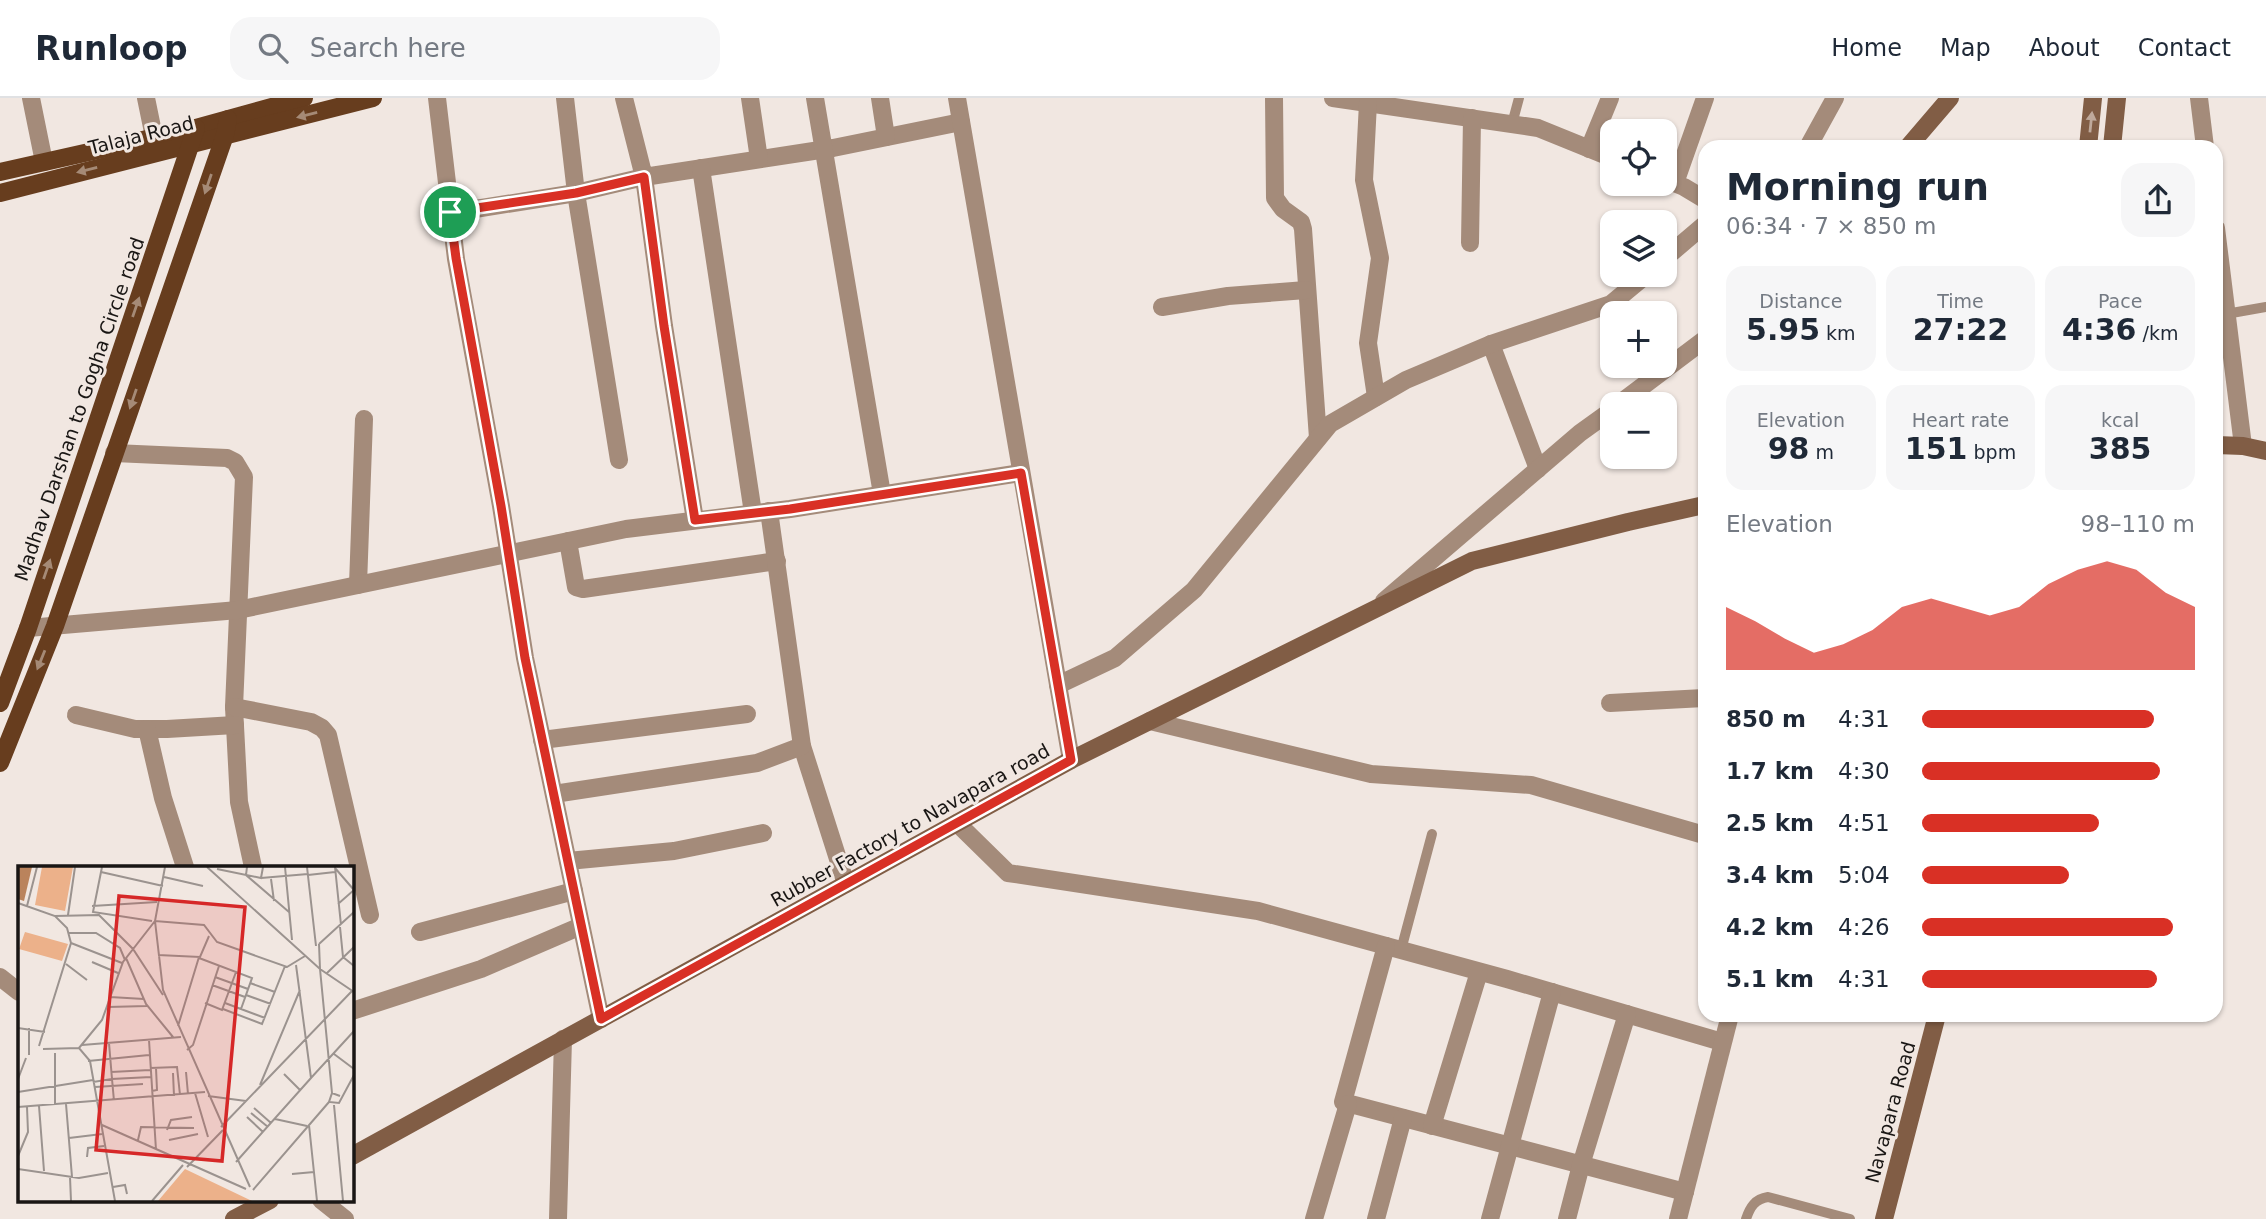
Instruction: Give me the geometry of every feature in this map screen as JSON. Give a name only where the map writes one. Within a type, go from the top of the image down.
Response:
[{"type":"main road","name":"Talaja Road","points":[[227,127],[304,98]]},
{"type":"main road","name":"Talaja Road","points":[[0,193],[227,127],[373,98]]},
{"type":"main road","points":[[0,763],[55,626],[227,127]]},
{"type":"main road","name":"Talaja Road","points":[[0,172],[154,137],[194,136]]},
{"type":"main road","name":"Madhav Darshan to Gogha Circle road","points":[[0,703],[194,136]]},
{"type":"street","points":[[31,98],[44,162]]},
{"type":"street","points":[[146,98],[154,137]]},
{"type":"street","points":[[437,98],[456,258],[525,658],[601,1019]]},
{"type":"street","points":[[565,98],[576,193],[620,460]]},
{"type":"street","points":[[624,98],[644,177],[664,326],[695,520]]},
{"type":"street","points":[[750,98],[759,159]]},
{"type":"street","points":[[815,98],[882,494]]},
{"type":"street","points":[[880,98],[886,137]]},
{"type":"street","points":[[957,98],[1071,760]]},
{"type":"street","points":[[1274,98],[1275,198],[1283,209],[1301,222],[1318,438]]},
{"type":"street","points":[[1333,98],[1538,128],[1600,153]]},
{"type":"street","points":[[1589,149],[1610,98]]},
{"type":"street","points":[[1677,164],[1705,98]]},
{"type":"street","points":[[1812,140],[1835,98]]},
{"type":"street","points":[[1914,140],[1950,98]]},
{"type":"street","points":[[2089,140],[2094,98]]},
{"type":"street","points":[[2113,140],[2117,98]]},
{"type":"street","points":[[2199,98],[2204,140]]},
{"type":"street","points":[[1368,103],[1364,180],[1380,258],[1368,343],[1376,397]]},
{"type":"street","points":[[1470,243],[1472,118]]},
{"type":"street","points":[[450,212],[576,193],[644,177],[823,149],[961,122]]},
{"type":"street","points":[[701,168],[761,512],[776,561],[802,746],[846,884]]},
{"type":"street","points":[[1677,185],[1698,196]]},
{"type":"street","points":[[1677,248],[1698,230]]},
{"type":"street","points":[[2223,283],[2243,446]]},
{"type":"street","points":[[1058,685],[1115,658],[1194,590],[1330,424],[1406,380],[1490,344],[1611,304],[1632,287]]},
{"type":"street","points":[[1162,307],[1228,296],[1306,290]]},
{"type":"street","points":[[1490,344],[1538,470]]},
{"type":"street","points":[[1635,392],[1698,345]]},
{"type":"street","points":[[358,585],[364,419]]},
{"type":"street","points":[[1376,609],[1600,420]]},
{"type":"street","points":[[2223,445],[2266,451]]},
{"type":"street","points":[[114,453],[227,458],[235,462],[244,477],[235,716],[239,802],[253,866]]},
{"type":"street","points":[[27,628],[238,610],[626,529],[761,512],[1021,473]]},
{"type":"street","name":"Rubber Factory to Navapara road","points":[[354,1155],[1071,760],[1472,561],[1698,506]]},
{"type":"street","points":[[568,541],[576,587],[583,589],[776,561]]},
{"type":"street","points":[[1610,703],[1698,698]]},
{"type":"street","points":[[542,740],[747,714]]},
{"type":"street","points":[[76,715],[135,729],[235,716],[311,722],[322,728],[328,735],[370,915]]},
{"type":"street","points":[[1150,721],[1371,774],[1531,785],[1698,833]]},
{"type":"street","points":[[147,729],[163,798],[185,866]]},
{"type":"street","points":[[554,794],[757,763],[802,746]]},
{"type":"street","points":[[957,823],[1008,873],[1258,911],[1722,1042]]},
{"type":"street","points":[[568,861],[674,851],[763,833]]},
{"type":"street","points":[[420,932],[574,891]]},
{"type":"street","points":[[354,1010],[481,969],[581,926]]},
{"type":"street","points":[[1394,948],[1343,1102],[1685,1192]]},
{"type":"street","points":[[1432,1126],[1479,972]]},
{"type":"street","points":[[0,976],[18,991]]},
{"type":"street","points":[[1490,1219],[1552,992]]},
{"type":"street","points":[[1567,1219],[1627,1014]]},
{"type":"street","points":[[1678,1219],[1728,1022]]},
{"type":"street","name":"Navapara Road","points":[[1884,1219],[1935,1022]]},
{"type":"street","points":[[558,1219],[564,1039]]},
{"type":"street","points":[[1314,1219],[1348,1104]]},
{"type":"street","points":[[1376,1219],[1403,1118]]},
{"type":"street","points":[[234,1219],[266,1202]]},
{"type":"street","points":[[324,1202],[345,1219]]},
{"type":"lane","points":[[1512,124],[1519,98]]},
{"type":"lane","points":[[2227,314],[2266,307]]},
{"type":"lane","points":[[1394,948],[1432,834]]},
{"type":"lane","points":[[1746,1219],[1755,1202],[1768,1197],[1850,1219]]},
{"type":"route","points":[[644,177],[664,326],[695,520],[790,509],[1021,473],[1071,760],[601,1019],[525,658],[450,212],[576,193],[644,177]]}]
